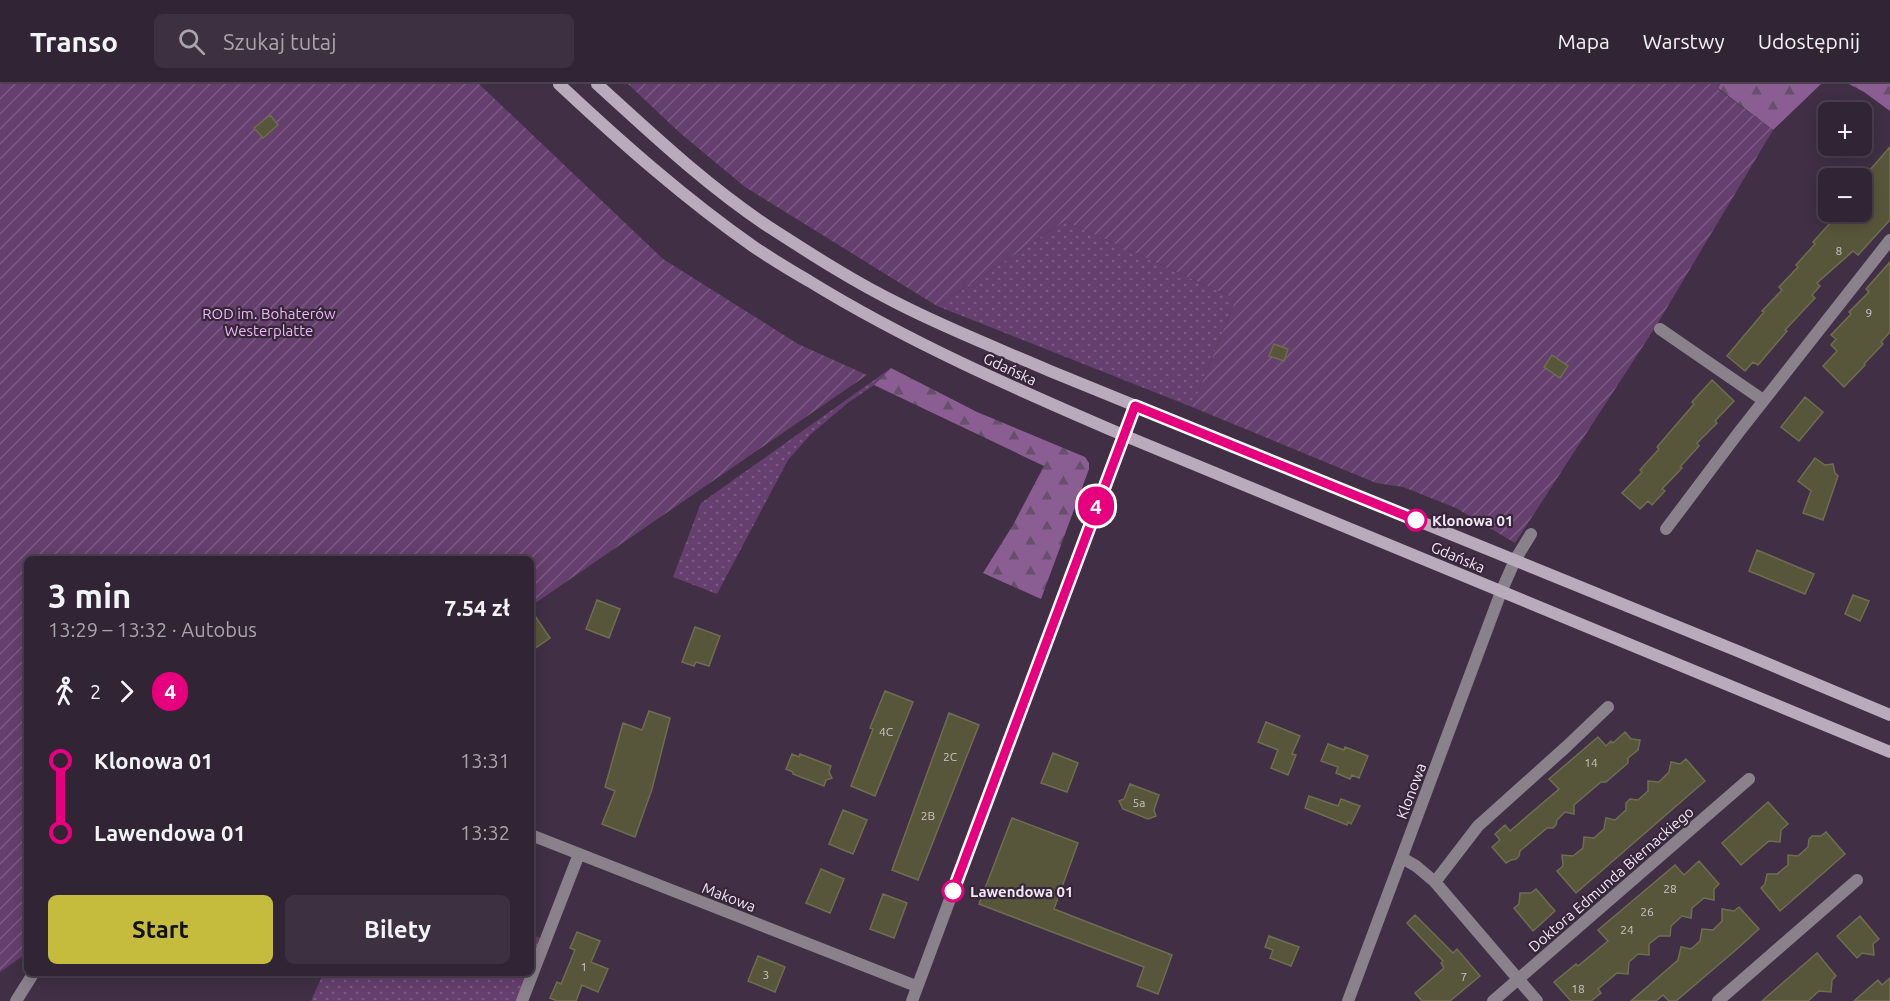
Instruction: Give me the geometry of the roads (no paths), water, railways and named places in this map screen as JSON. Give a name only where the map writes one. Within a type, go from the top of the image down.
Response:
[{"type":"main road","name":"Gdańska","points":[[559,84],[686,197],[765,254],[830,294],[927,346],[1011,387],[1123,435],[1890,752]]},
{"type":"main road","name":"Gdańska","points":[[597,84],[706,180],[768,226],[842,272],[940,324],[1890,715]]},
{"type":"street","points":[[1666,529],[1763,400],[1890,240]]},
{"type":"street","points":[[1660,329],[1763,400]]},
{"type":"street","points":[[912,1001],[1135,406]]},
{"type":"street","points":[[1501,592],[1515,560],[1531,534]]},
{"type":"street","name":"Klonowa","points":[[1348,1001],[1501,592]]},
{"type":"street","points":[[1435,882],[1478,826],[1608,706]]},
{"type":"street","name":"Doktora Edmunda Biernackiego","points":[[1493,1001],[1749,779]]},
{"type":"street","name":"Makowa","points":[[534,836],[916,986]]},
{"type":"street","points":[[534,970],[579,854]]},
{"type":"street","points":[[1402,858],[1435,882],[1537,1001]]},
{"type":"street","points":[[1718,1001],[1857,880]]},
{"type":"street","points":[[16,1001],[32,976]]},
{"type":"street","points":[[522,1001],[532,976]]},
{"type":"place","name":"Klonowa 01","points":[[1416,520]]},
{"type":"place","name":"Lawendowa 01","points":[[953,891]]},
{"type":"park label","name":"ROD im. Bohaterów Westerplatte","points":[[269,322]]}]
